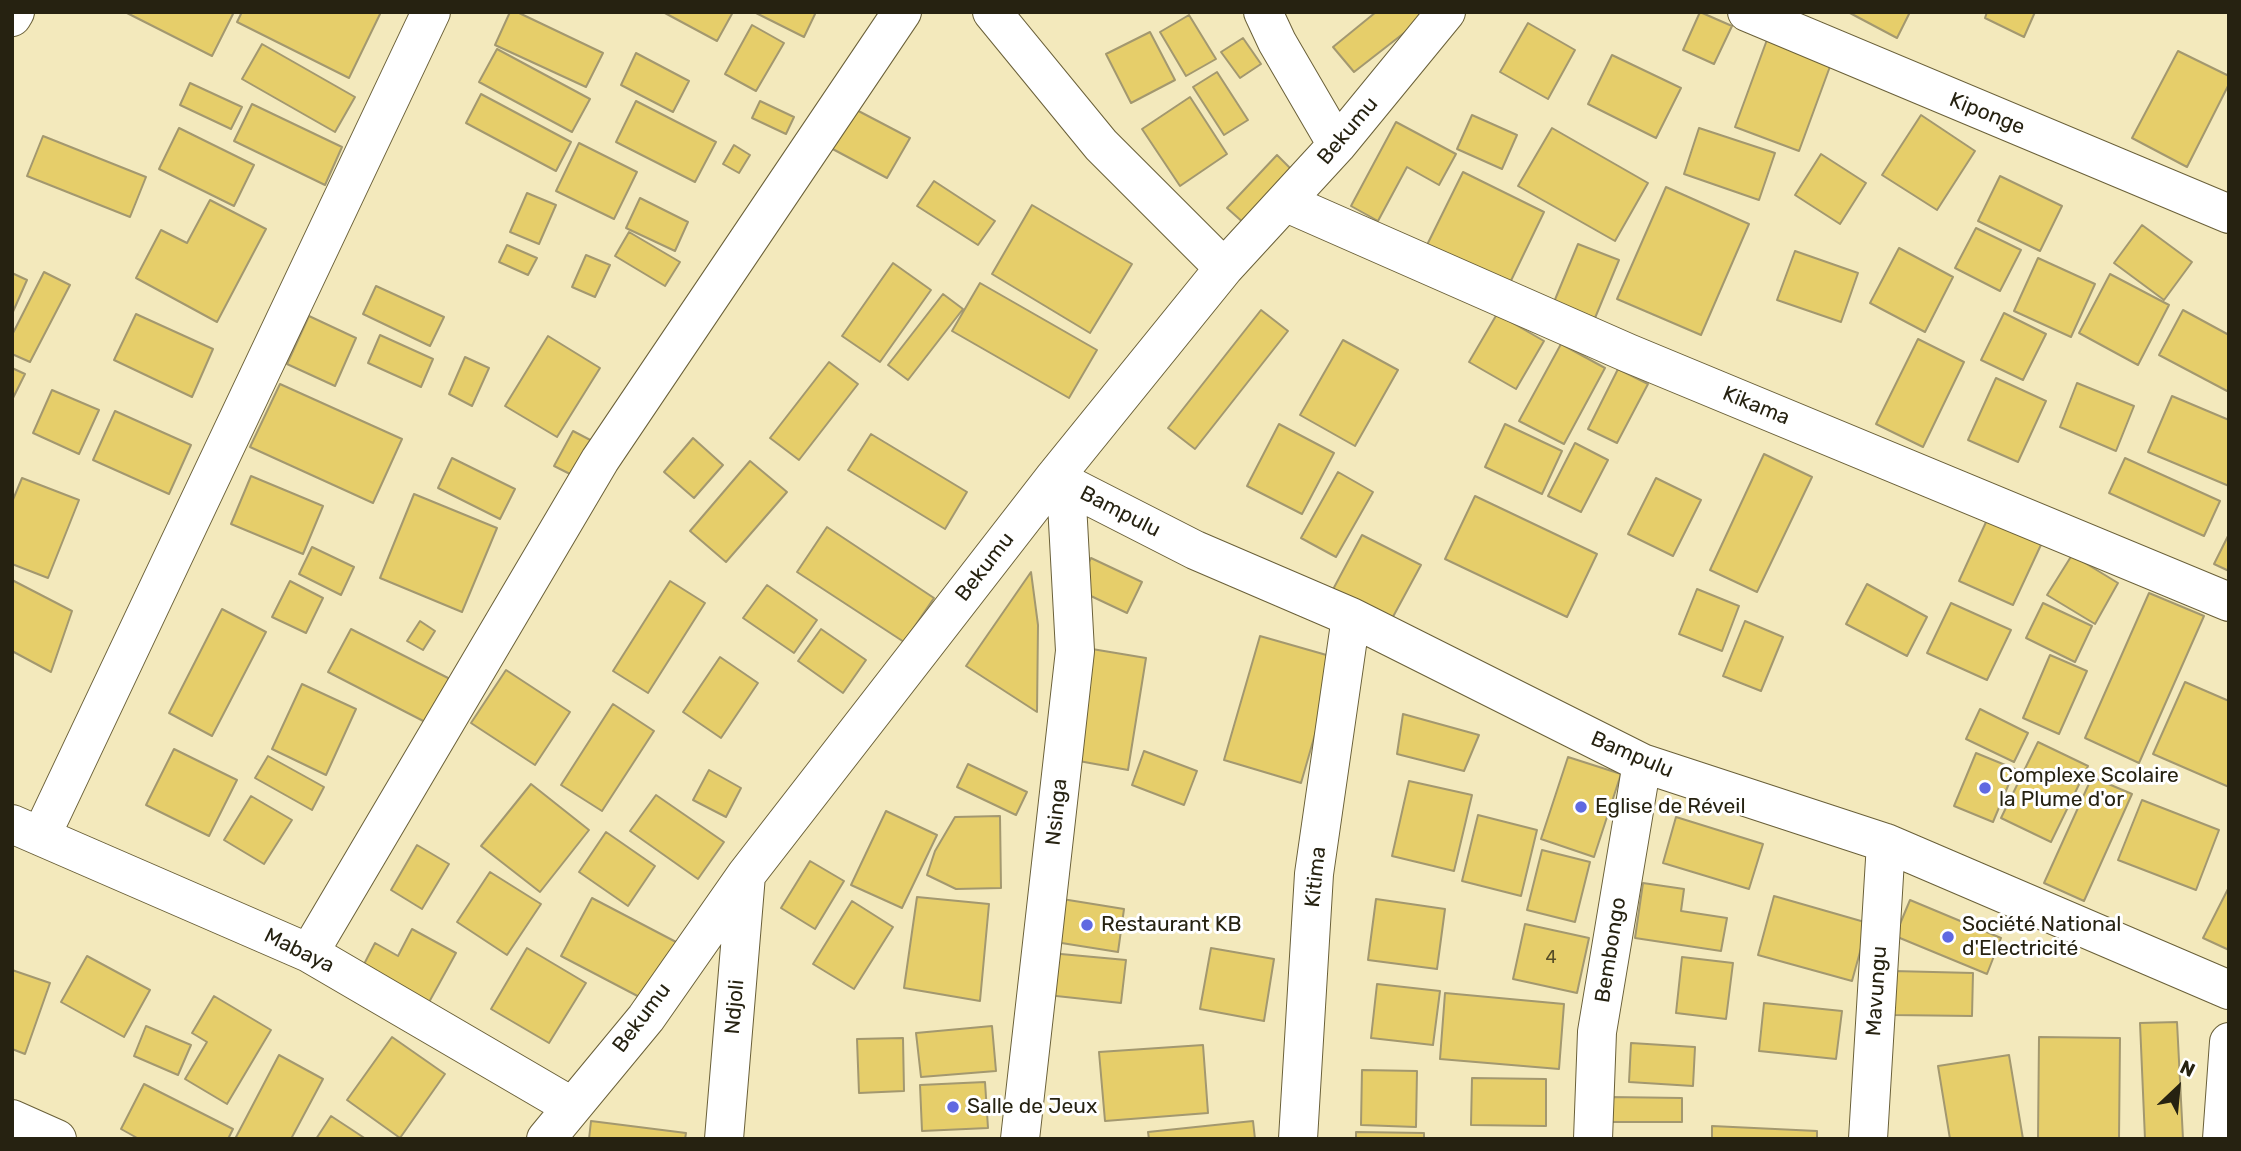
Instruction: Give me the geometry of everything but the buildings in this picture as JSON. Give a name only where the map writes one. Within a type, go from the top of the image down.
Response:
[{"type":"street","points":[[27,830],[431,12]]},
{"type":"street","points":[[309,953],[600,460],[902,12]]},
{"type":"street","points":[[992,12],[1101,145],[1224,268]]},
{"type":"street","points":[[1263,12],[1277,42],[1337,145]]},
{"type":"street","name":"Bekumu","points":[[546,1139],[646,1018],[747,875],[1060,481],[1224,268],[1287,203],[1446,12]]},
{"type":"street","name":"Kiponge","points":[[1747,12],[2229,214]]},
{"type":"street","name":"Kikama","points":[[1287,203],[1628,353],[2229,602]]},
{"type":"street","name":"Bampulu","points":[[1060,481],[1195,550],[1351,617],[1642,763],[1886,843],[2229,990]]},
{"type":"street","name":"Nsinga","points":[[1020,1139],[1075,651],[1060,481]]},
{"type":"street","name":"Kitima","points":[[1298,1139],[1314,874],[1351,617]]},
{"type":"street","name":"Bembongo","points":[[1593,1139],[1597,1032],[1642,763]]},
{"type":"street","name":"Mabaya","points":[[27,830],[309,953],[571,1106]]},
{"type":"street","name":"Mavungu","points":[[1868,1139],[1886,843]]},
{"type":"street","name":"Ndjoli","points":[[724,1139],[747,875]]},
{"type":"street","points":[[2222,1139],[2229,1042]]},
{"type":"street","points":[[12,1119],[57,1139]]},
{"type":"place","name":"Complexe Scolaire la Plume d'or","points":[[1985,788]]},
{"type":"place","name":"Eglise de Réveil","points":[[1581,807]]},
{"type":"place","name":"Restaurant KB","points":[[1087,925]]},
{"type":"place","name":"Société National d'Electricité","points":[[1948,937]]},
{"type":"place","name":"Salle de Jeux","points":[[953,1107]]}]
